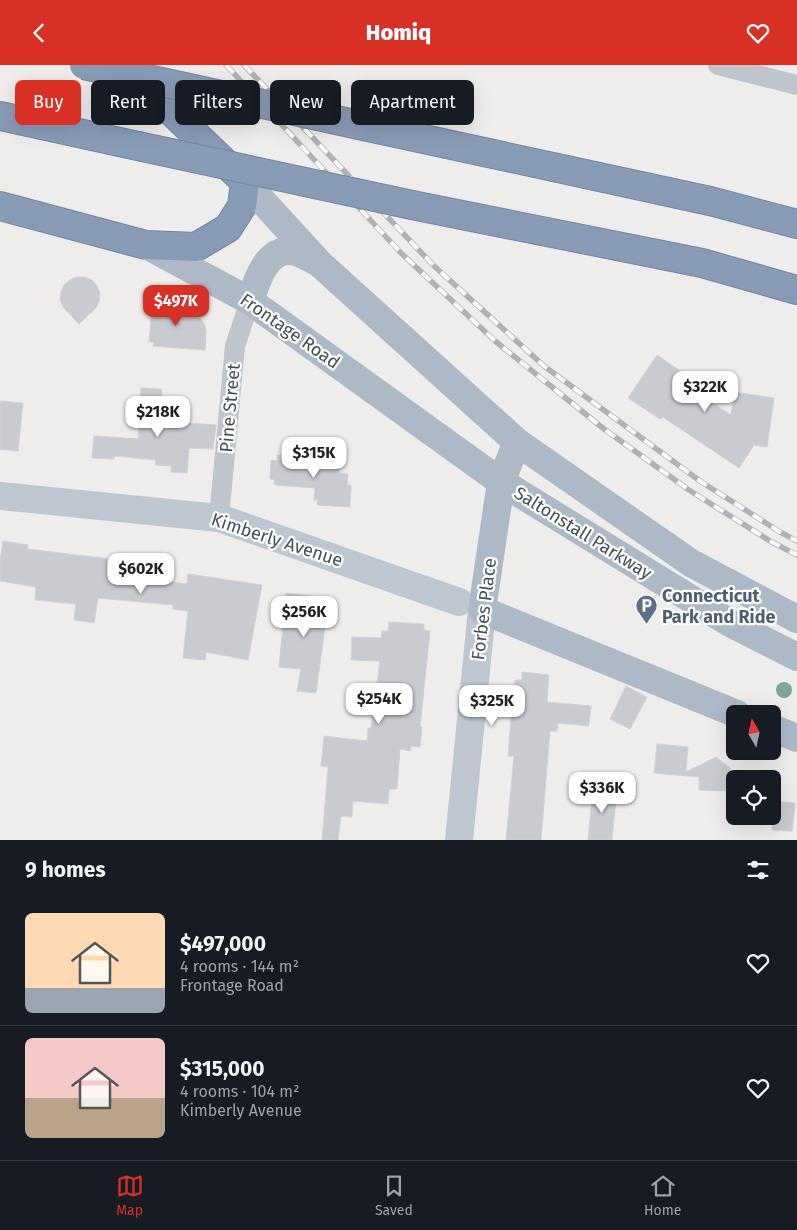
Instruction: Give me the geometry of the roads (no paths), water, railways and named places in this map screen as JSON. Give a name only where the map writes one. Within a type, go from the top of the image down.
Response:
[{"type":"highway","points":[[84,65],[710,201],[797,224]]},
{"type":"highway","points":[[123,65],[245,182],[242,206],[228,228],[196,247],[146,245]]},
{"type":"highway","points":[[0,116],[412,205],[702,263],[797,290]]},
{"type":"highway","points":[[0,121],[138,146]]},
{"type":"highway","name":"Frontage Road","points":[[0,206],[146,245]]},
{"type":"main road","points":[[245,182],[319,263],[517,442]]},
{"type":"main road","name":"Frontage Road","points":[[146,245],[250,301],[501,482]]},
{"type":"main road","points":[[250,301],[264,265],[276,254],[297,253],[319,263]]},
{"type":"main road","name":"Forbes Place","points":[[471,606],[501,482],[517,442]]},
{"type":"main road","name":"Saltonstall Parkway","points":[[517,442],[690,563],[797,619]]},
{"type":"main road","name":"Saltonstall Parkway","points":[[501,482],[730,623],[797,657]]},
{"type":"main road","name":"Kimberly Avenue","points":[[471,606],[726,710]]},
{"type":"main road","points":[[781,732],[797,738]]},
{"type":"street","points":[[718,65],[797,85]]},
{"type":"street","name":"Pine Street","points":[[219,518],[235,346],[250,301]]},
{"type":"street","name":"Kimberly Avenue","points":[[0,496],[219,518],[471,606]]},
{"type":"street","name":"Forbes Place","points":[[459,840],[471,606]]},
{"type":"railway","points":[[226,65],[401,253],[495,341],[604,429],[689,490],[770,541],[797,555]]},
{"type":"railway","points":[[244,65],[433,265],[544,366],[700,481],[797,541]]},
{"type":"place","name":"Connecticut Park and Ride","points":[[646,625]]}]
